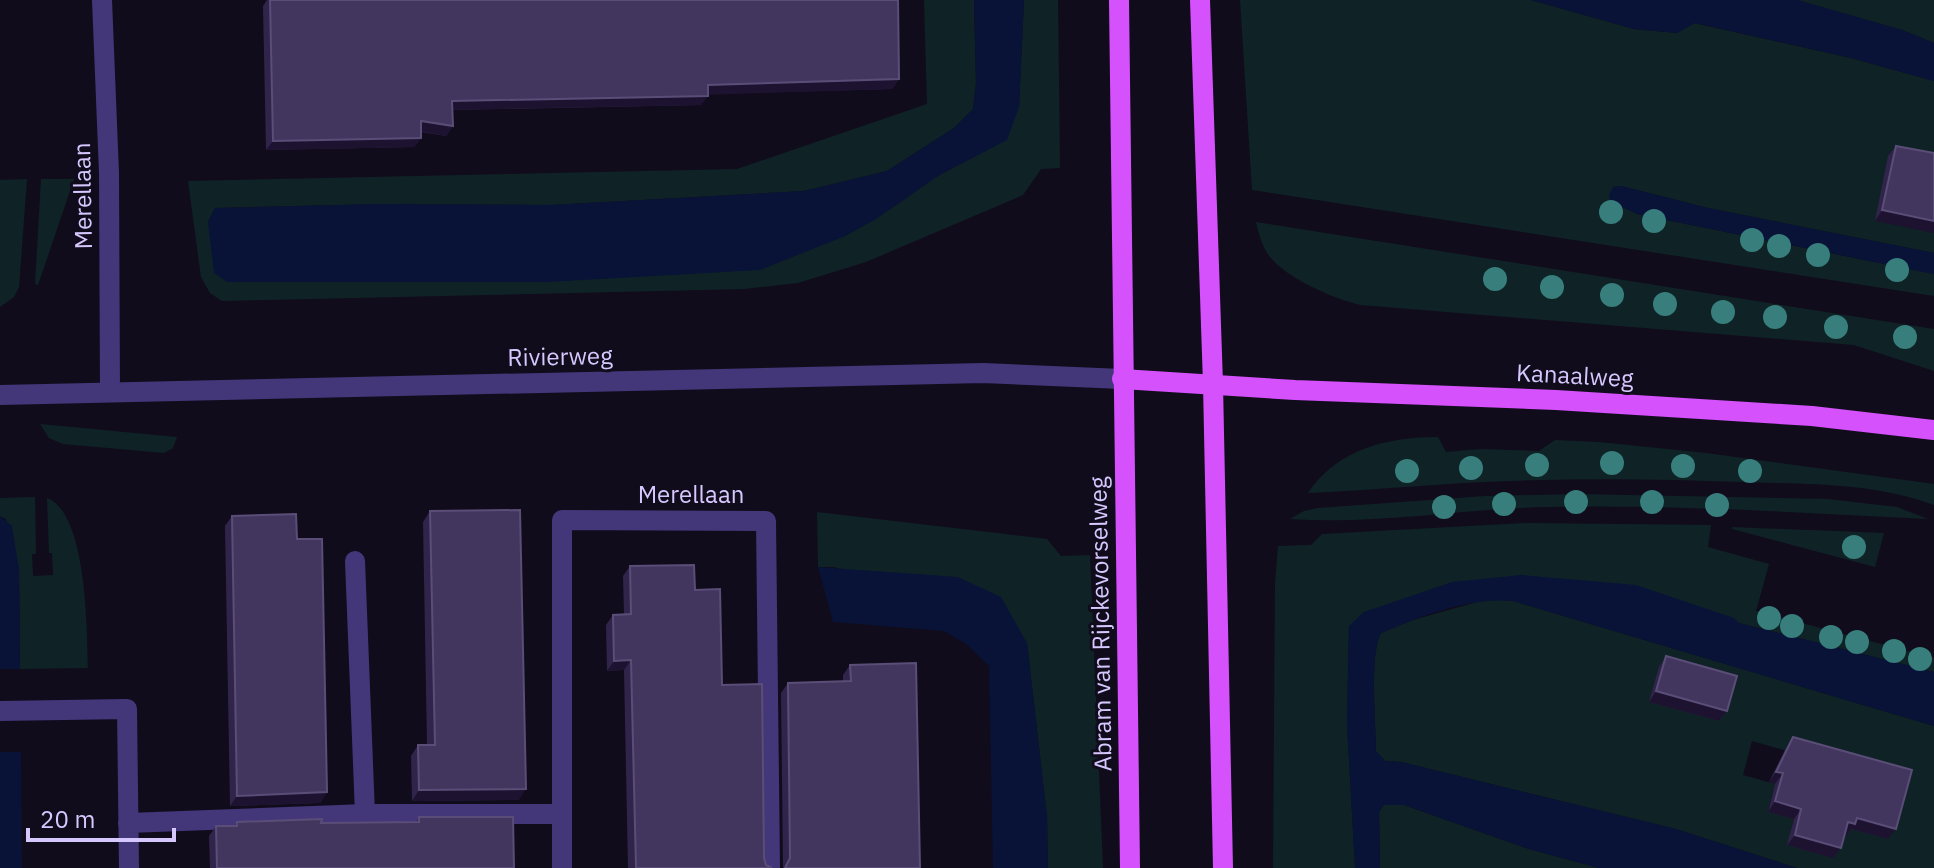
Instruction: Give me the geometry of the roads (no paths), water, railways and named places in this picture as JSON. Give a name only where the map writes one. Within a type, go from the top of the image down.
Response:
[{"type":"main road","name":"Abram van Rijckevorselweg","points":[[1119,0],[1130,868]]},
{"type":"main road","points":[[1200,0],[1213,384],[1223,868]]},
{"type":"main road","points":[[1122,379],[1213,384]]},
{"type":"main road","name":"Kanaalweg","points":[[1213,384],[1602,402],[1812,416],[1934,430]]},
{"type":"street","name":"Merellaan","points":[[102,0],[109,173],[110,392]]},
{"type":"street","name":"Rivierweg","points":[[0,395],[983,373],[1122,379]]},
{"type":"street","name":"Merellaan","points":[[562,868],[562,520],[766,521],[770,868]]},
{"type":"street","points":[[355,561],[365,814]]},
{"type":"street","points":[[0,711],[127,709],[129,868]]},
{"type":"street","points":[[128,823],[365,814],[560,814]]},
{"type":"water","points":[[974,0],[1024,0],[1019,107],[1007,140],[938,176],[876,219],[843,237],[760,270],[548,282],[227,282],[214,273],[208,222],[215,208],[383,204],[551,205],[804,191],[887,171],[954,128],[973,109],[976,84]]},
{"type":"water","points":[[1531,0],[1798,0],[1902,30],[1934,43],[1934,81],[1851,58],[1695,23],[1677,33],[1634,29]]},
{"type":"water","points":[[1621,186],[1708,208],[1934,253],[1934,274],[1637,214],[1611,202],[1609,195],[1613,187]]},
{"type":"water","points":[[0,516],[12,526],[19,569],[20,669],[0,669]]},
{"type":"water","points":[[818,567],[958,577],[1001,597],[1027,643],[1047,817],[1048,868],[993,868],[989,666],[966,644],[944,631],[833,622]]},
{"type":"water","points":[[1521,575],[1636,585],[1734,618],[1739,623],[1934,672],[1934,726],[1513,601],[1462,605],[1381,633],[1375,657],[1374,708],[1376,751],[1385,761],[1401,762],[1676,829],[1797,868],[1599,868],[1529,849],[1404,805],[1384,805],[1379,812],[1380,868],[1355,868],[1347,723],[1349,626],[1364,612],[1452,582]]},
{"type":"water","points":[[0,752],[21,752],[22,868],[0,868]]}]
